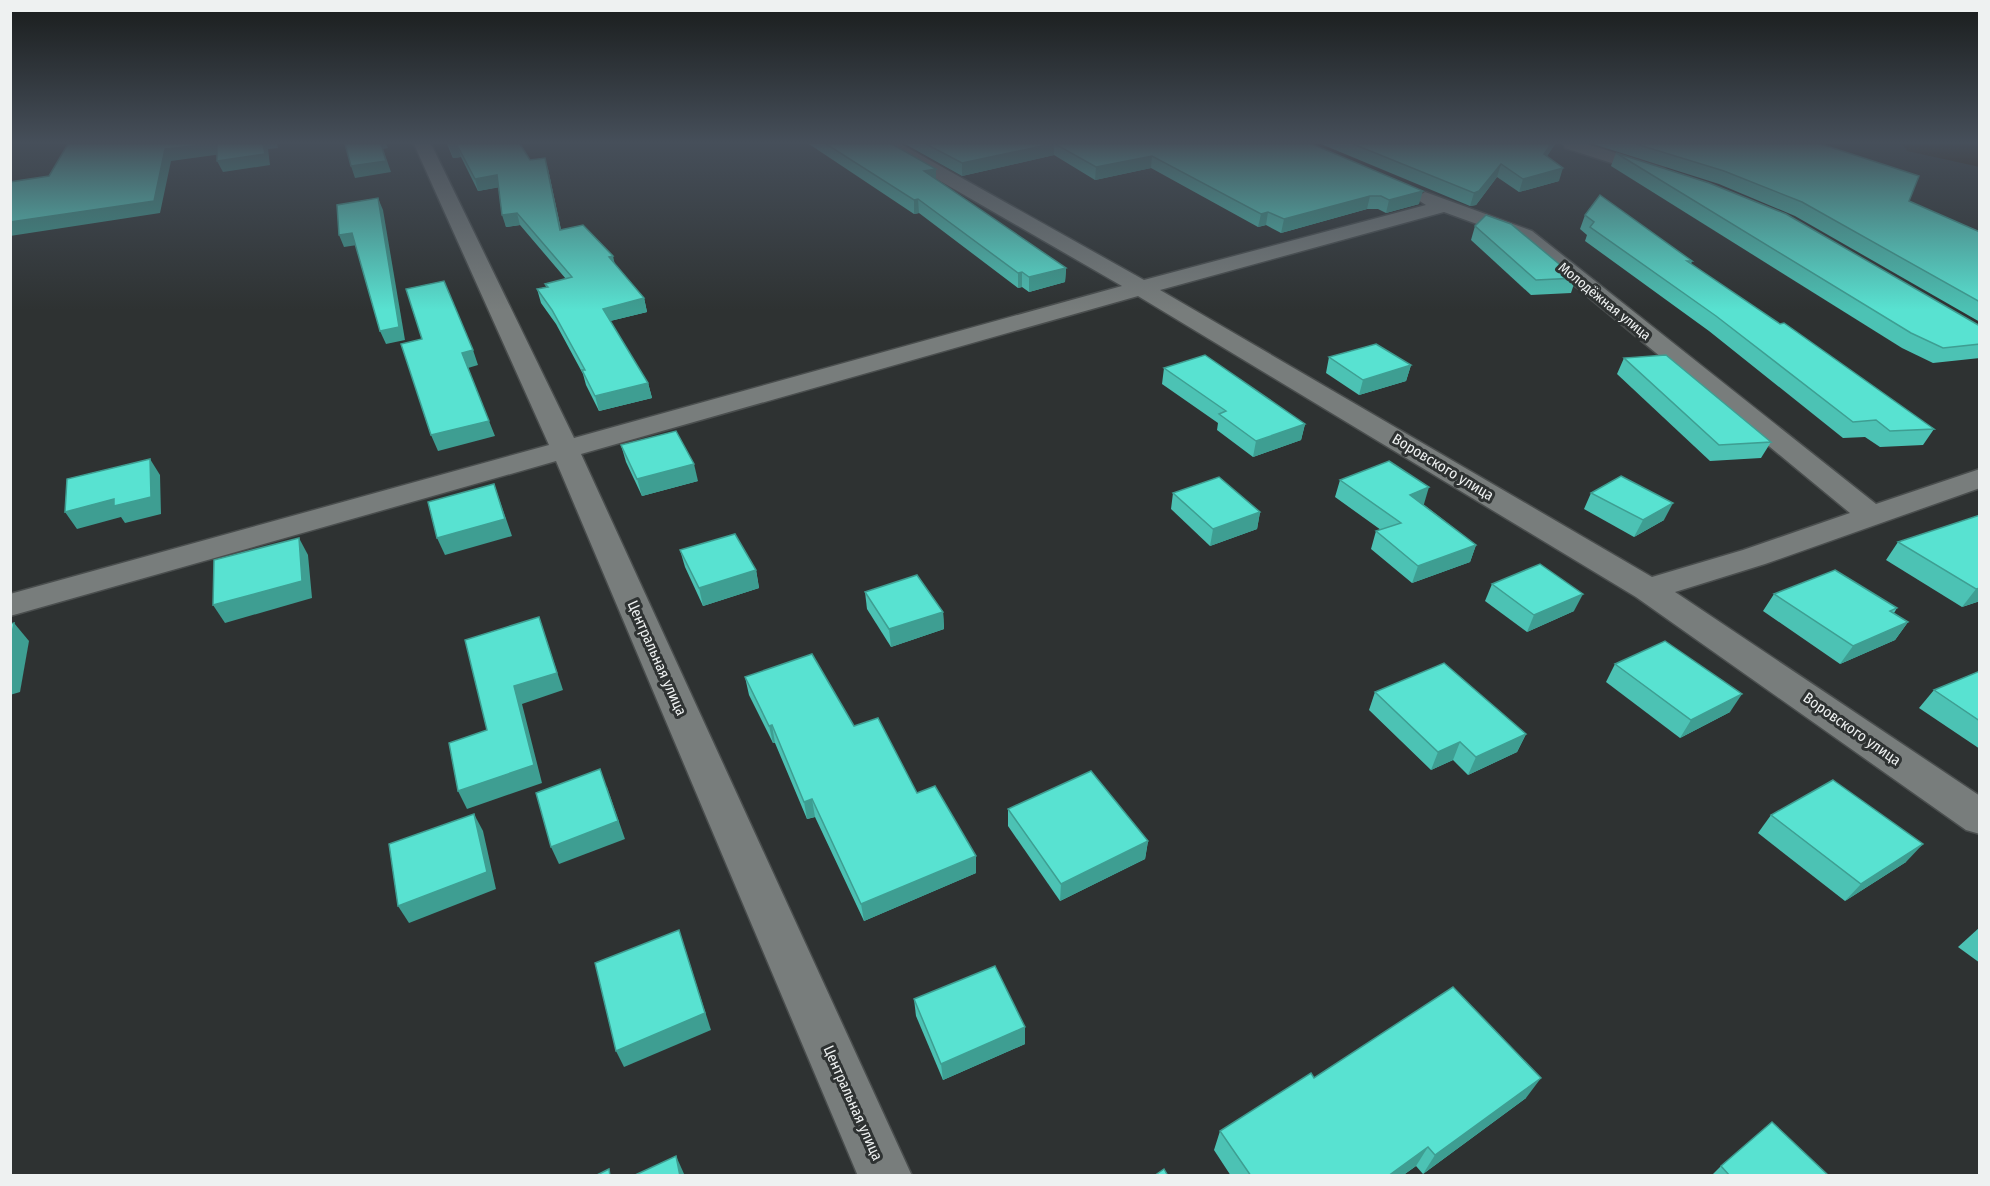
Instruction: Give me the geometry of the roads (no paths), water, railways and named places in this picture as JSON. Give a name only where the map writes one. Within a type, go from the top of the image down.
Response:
[{"type":"street","name":"Центральная улица","points":[[448,199],[565,449],[885,1176]]},
{"type":"street","name":"Воровского улица","points":[[992,199],[1648,589],[1980,818]]},
{"type":"street","name":"Молодёжная улица","points":[[1429,199],[1525,235],[1872,516]]},
{"type":"street","points":[[10,605],[1141,288],[1444,206]]},
{"type":"street","points":[[1648,589],[1754,557],[1980,478]]}]
